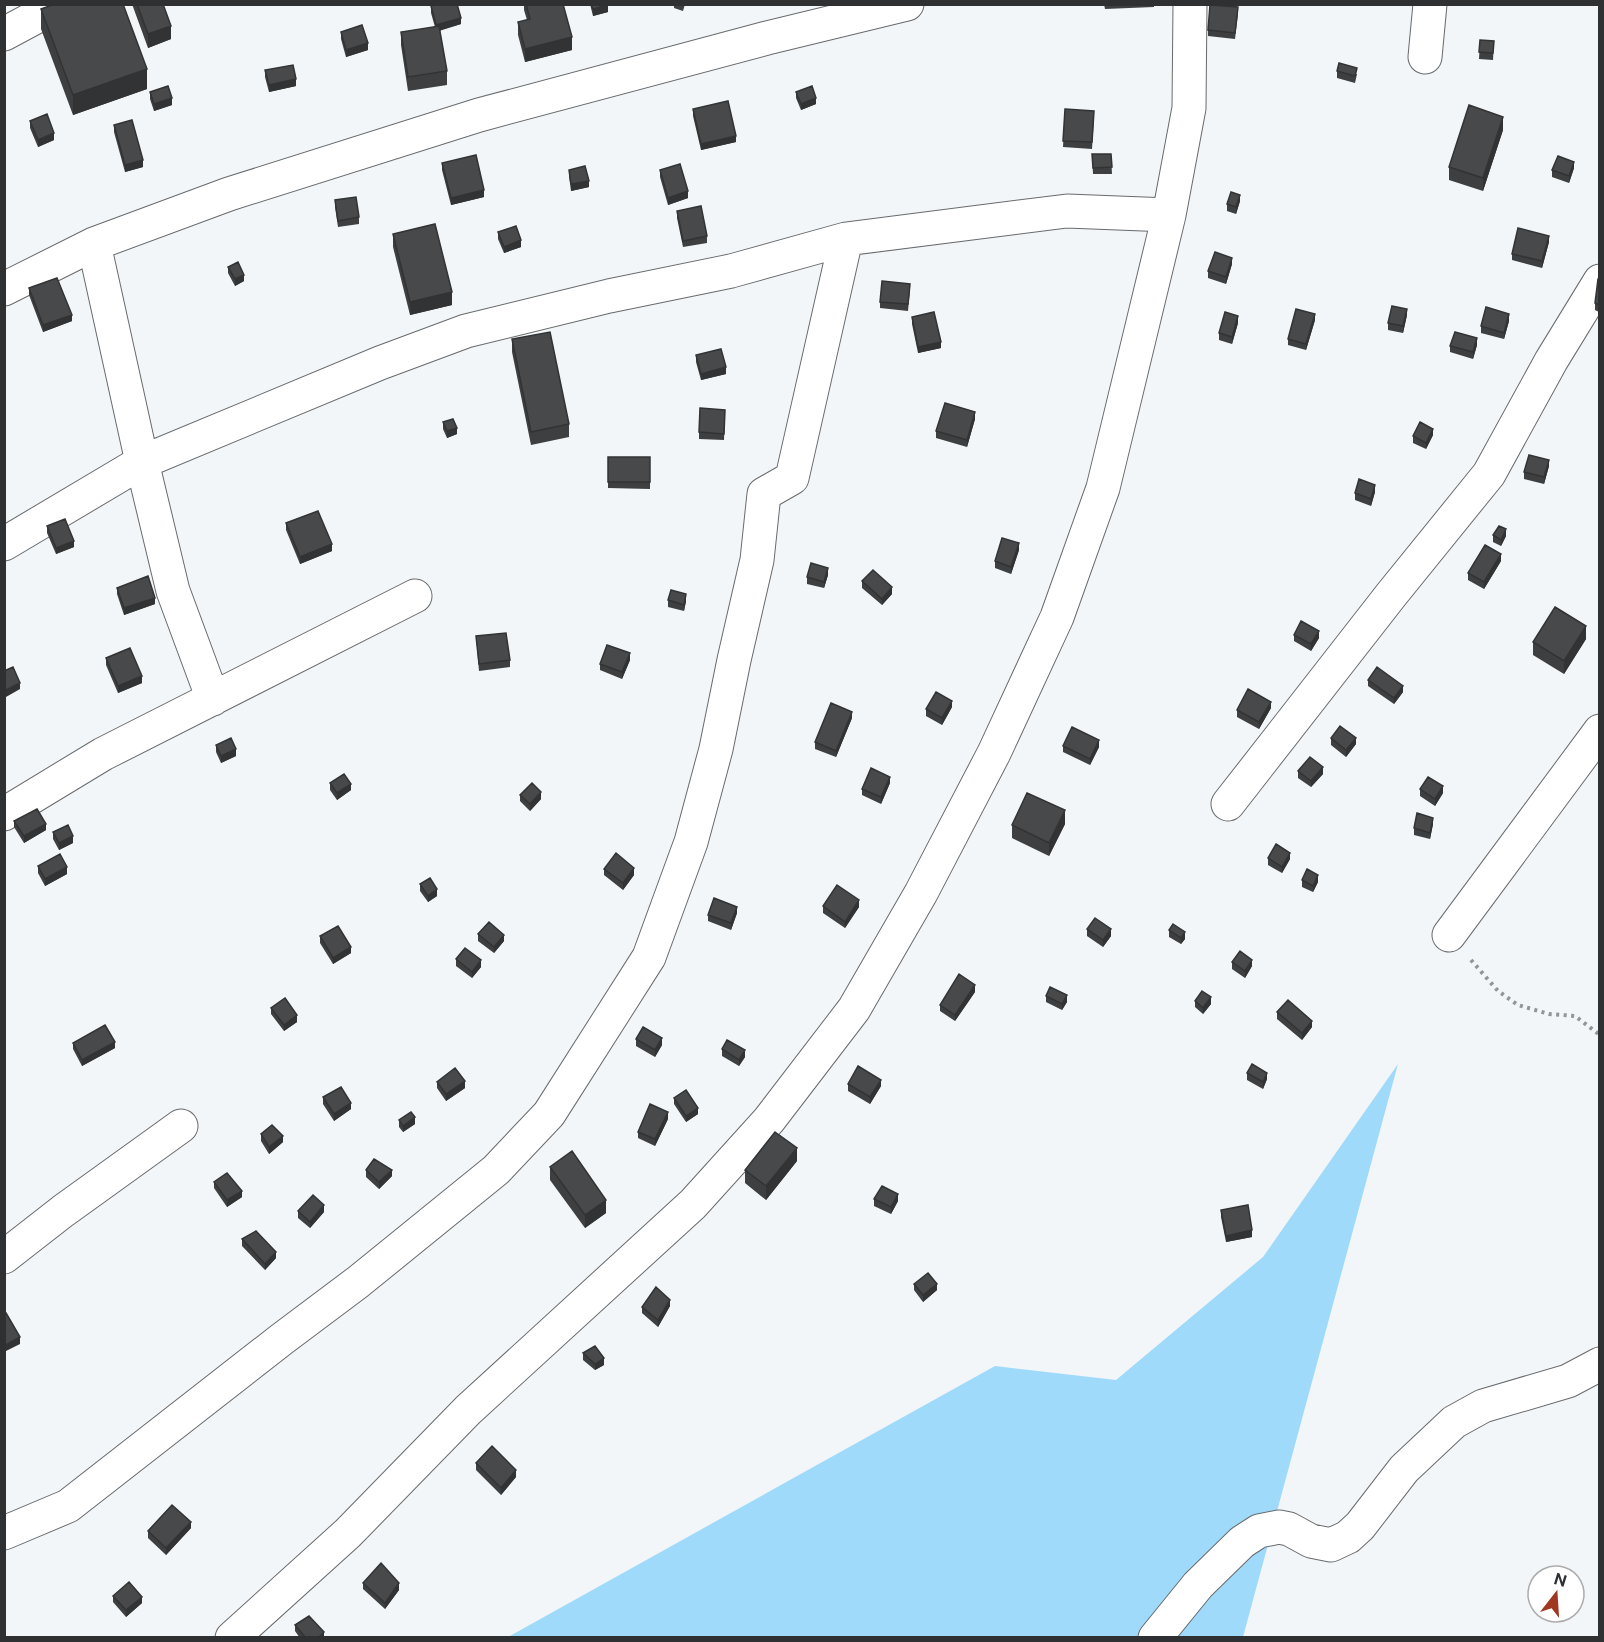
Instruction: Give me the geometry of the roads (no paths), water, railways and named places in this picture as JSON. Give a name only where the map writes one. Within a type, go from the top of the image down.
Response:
[{"type":"street","points":[[4,34],[60,4]]},
{"type":"street","points":[[4,289],[94,244],[229,194],[479,115],[756,41],[907,4]]},
{"type":"street","points":[[232,1638],[348,1533],[468,1410],[693,1204],[769,1120],[854,1010],[921,893],[994,753],[1057,617],[1104,488],[1169,215],[1190,108],[1190,4]]},
{"type":"street","points":[[1425,57],[1430,4]]},
{"type":"street","points":[[4,544],[142,462],[336,381],[466,331],[609,296],[731,271],[846,239],[1067,211],[1169,215]]},
{"type":"street","points":[[4,1533],[68,1506],[358,1282],[496,1170],[549,1114],[602,1033],[649,957],[691,842],[716,748],[756,560],[764,494],[792,478],[846,239]]},
{"type":"street","points":[[94,244],[173,591],[213,699]]},
{"type":"street","points":[[1228,804],[1391,595],[1489,474],[1551,361],[1599,281]]},
{"type":"street","points":[[4,814],[103,754],[415,596]]},
{"type":"street","points":[[1449,935],[1599,731]]},
{"type":"street","points":[[4,1257],[63,1211],[181,1126]]},
{"type":"street","points":[[1155,1638],[1198,1585],[1242,1542],[1259,1531],[1279,1527],[1311,1541],[1331,1545],[1348,1537],[1360,1526],[1404,1469],[1454,1422],[1483,1406],[1568,1381],[1599,1364]]}]
